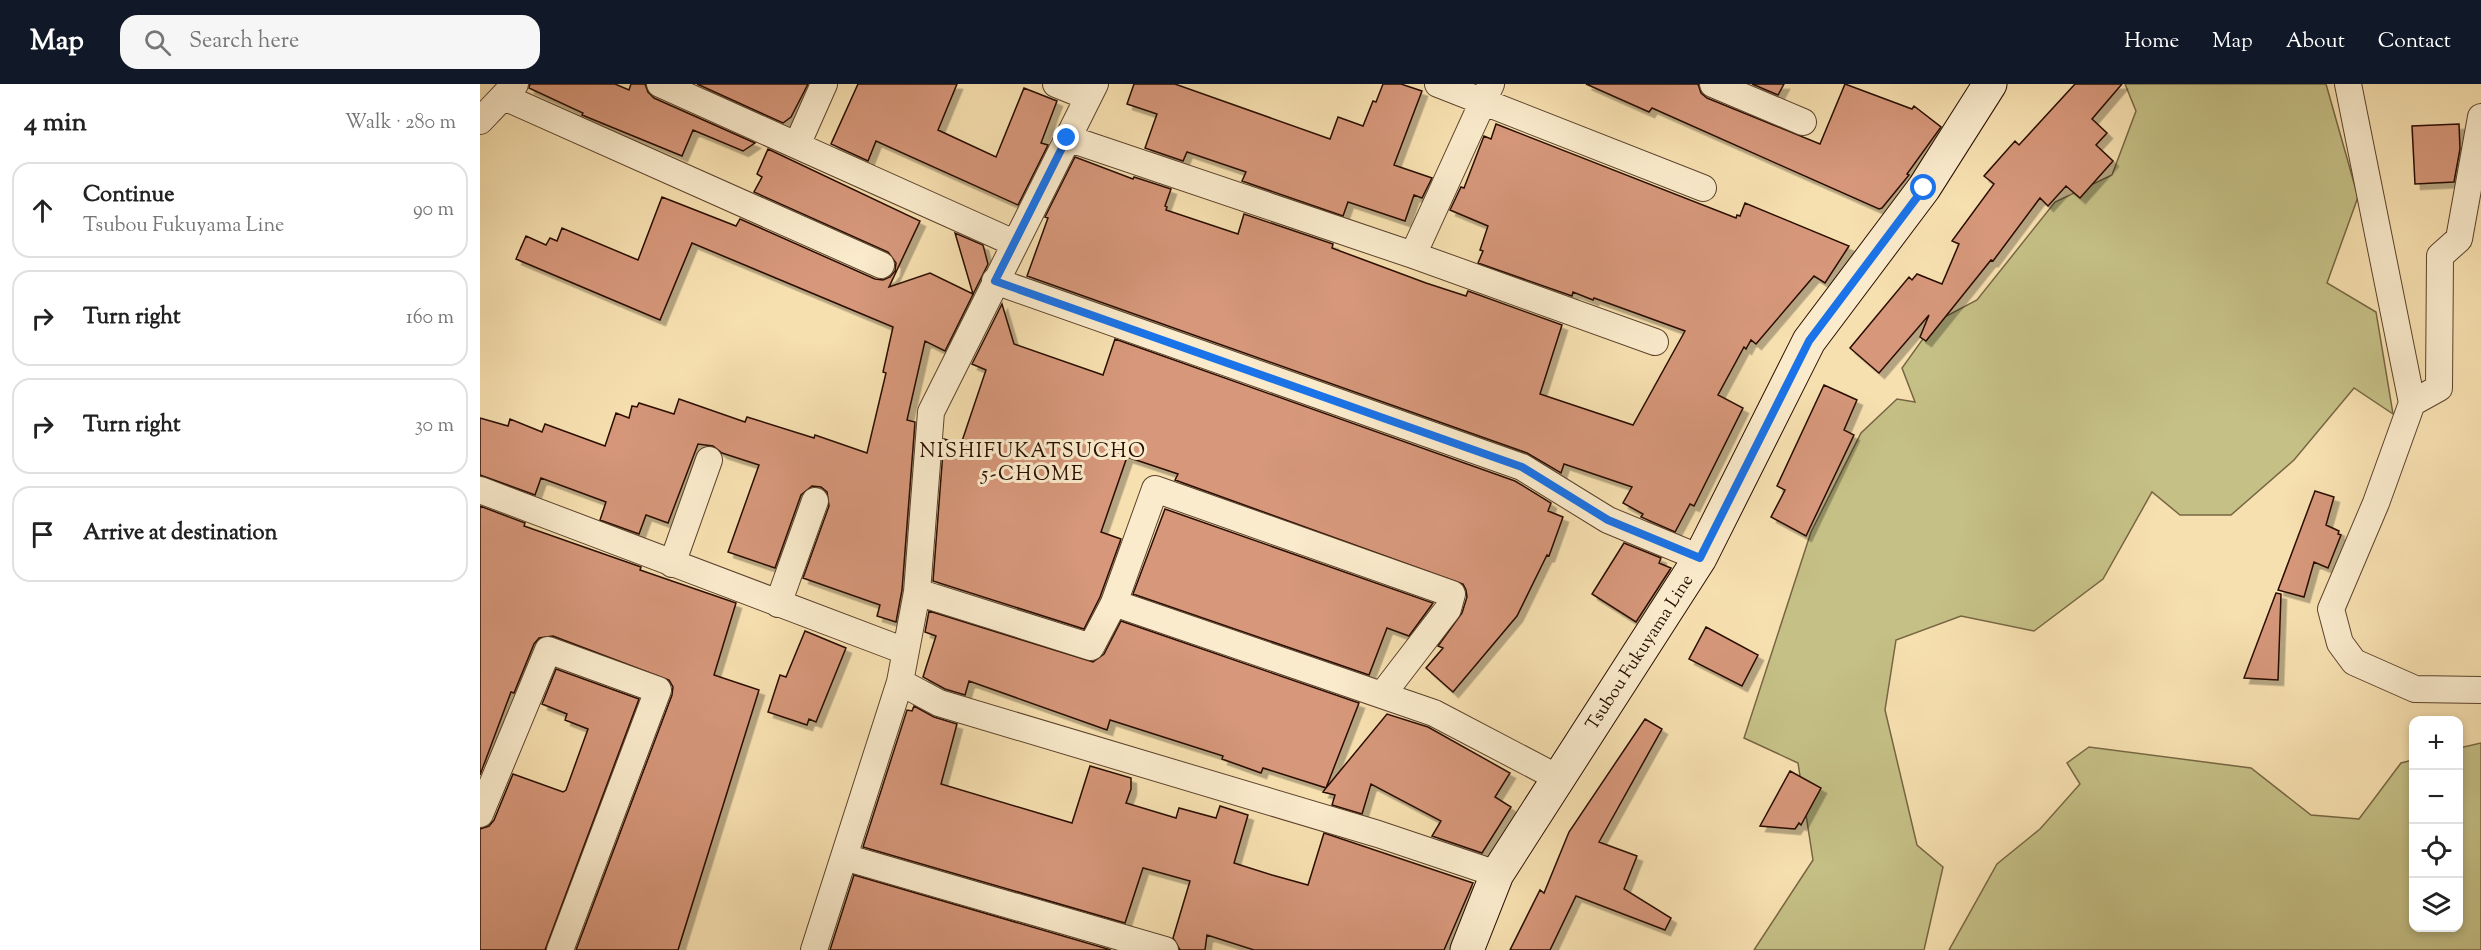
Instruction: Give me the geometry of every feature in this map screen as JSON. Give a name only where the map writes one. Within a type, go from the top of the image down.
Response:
[{"type":"main road","name":"Tsubou Fukuyama Line","points":[[1467,950],[1497,874],[1700,558],[1809,341],[1924,188],[1990,84]]},
{"type":"street","points":[[660,84],[1014,243]]},
{"type":"street","points":[[797,145],[825,84]]},
{"type":"street","points":[[814,950],[900,682],[917,592],[931,412],[1091,90],[1056,84]]},
{"type":"street","points":[[1438,84],[1487,93],[1703,188]]},
{"type":"street","points":[[1713,84],[1803,122]]},
{"type":"street","points":[[2348,84],[2412,403],[2376,503],[2331,609],[2340,643],[2354,662],[2415,689],[2481,690]]},
{"type":"street","points":[[480,121],[509,91],[880,266]]},
{"type":"street","points":[[1413,255],[1487,93]]},
{"type":"street","points":[[2412,403],[2439,388],[2440,256],[2459,240],[2481,117]]},
{"type":"street","points":[[1067,138],[1413,255],[1655,342]]},
{"type":"street","points":[[995,281],[1522,467],[1608,520],[1700,558]]},
{"type":"street","points":[[672,564],[710,460]]},
{"type":"street","points":[[917,592],[1091,647],[1114,603],[1155,489],[1452,594],[1448,609],[1382,695]]},
{"type":"street","points":[[480,490],[905,651]]},
{"type":"street","points":[[778,604],[815,501]]},
{"type":"street","points":[[1114,603],[1434,713],[1558,778]]},
{"type":"street","points":[[480,814],[548,650],[658,690],[560,950]]},
{"type":"street","points":[[900,682],[939,703],[1378,834],[1497,874]]},
{"type":"street","points":[[844,857],[1165,950]]},
{"type":"shaded area","points":[[2125,84],[2326,84],[2358,197],[2327,283],[2376,312],[2393,414],[2354,388],[2294,460],[2231,515],[2180,515],[2152,492],[2103,579],[2034,631],[1961,616],[1896,640],[1885,710],[1917,845],[1943,867],[1924,950],[1754,950],[1813,860],[1798,763],[1744,738],[1811,532],[1861,433],[1897,399],[1915,402],[1902,368],[1935,322],[1977,300],[2055,202],[2112,175],[2136,111]]},
{"type":"shaded area","points":[[2481,743],[2481,950],[1949,950],[1997,864],[2040,829],[2080,784],[2067,763],[2089,747],[2251,768],[2311,815],[2359,819],[2401,763],[2409,761],[2409,932],[2463,932],[2463,747]]},
{"type":"building","points":[[530,84],[615,84],[629,90],[631,84],[645,84],[648,92],[654,98],[755,143],[743,151],[693,130],[682,156],[582,115],[583,113],[529,88]]},
{"type":"building","points":[[697,84],[808,84],[791,117],[783,123]]},
{"type":"building","points":[[858,84],[957,84],[938,130],[996,157],[1024,88],[1057,101],[1041,143],[1048,145],[1018,205],[876,141],[868,161],[831,144]]},
{"type":"building","points":[[1134,84],[1175,84],[1330,139],[1338,117],[1363,126],[1383,84],[1401,84],[1422,91],[1394,165],[1432,178],[1422,198],[1414,195],[1405,221],[1348,202],[1343,216],[1242,181],[1246,172],[1187,152],[1183,161],[1145,148],[1157,114],[1127,104]]},
{"type":"building","points":[[1586,84],[1698,84],[1701,93],[1707,98],[1820,144],[1845,84],[1912,109],[1914,106],[1941,127],[1907,174],[1909,175],[1879,209],[1652,108],[1649,112]]},
{"type":"building","points":[[1752,84],[1784,84],[1778,95]]},
{"type":"building","points":[[2075,84],[2122,84],[2092,119],[2107,133],[2096,145],[2113,161],[2080,198],[2066,186],[2048,206],[2040,198],[1993,261],[1991,260],[1926,341],[1920,337],[1929,315],[1879,373],[1850,348],[1909,277],[1912,280],[1917,274],[1942,284],[1959,244],[1952,241],[1994,184],[1984,176],[2015,141],[2019,145]]},
{"type":"building","points":[[1496,124],[1736,218],[1737,215],[1740,216],[1745,203],[1849,246],[1825,283],[1814,276],[1756,344],[1751,340],[1746,349],[1744,347],[1718,395],[1743,408],[1694,506],[1690,504],[1675,532],[1641,517],[1643,514],[1623,503],[1632,487],[1564,464],[1561,473],[1527,453],[1027,276],[1048,218],[1045,217],[1075,157],[1133,179],[1134,177],[1171,189],[1165,206],[1166,210],[1238,234],[1244,214],[1333,244],[1332,248],[1426,283],[1466,296],[1468,291],[1562,325],[1540,394],[1633,425],[1685,331],[1594,298],[1593,300],[1573,292],[1572,296],[1478,263],[1488,226],[1450,210],[1461,187],[1464,188],[1484,136],[1491,139]]},
{"type":"building","points":[[2459,124],[2460,149],[2454,182],[2415,184],[2412,126]]},
{"type":"building","points":[[768,149],[920,221],[889,287],[930,273],[973,294],[955,233],[983,245],[988,264],[945,351],[925,341],[907,420],[915,422],[902,590],[896,622],[877,616],[880,605],[803,578],[829,506],[827,492],[821,487],[812,486],[801,495],[775,568],[728,552],[759,465],[722,453],[713,446],[698,444],[668,523],[646,515],[639,534],[600,520],[606,502],[541,478],[535,495],[480,475],[480,418],[508,426],[510,419],[542,432],[545,424],[605,446],[616,413],[629,418],[632,406],[637,407],[639,403],[674,414],[679,399],[745,422],[747,417],[814,438],[815,435],[867,453],[886,373],[883,372],[893,327],[692,243],[660,320],[516,259],[526,236],[546,245],[550,238],[557,241],[562,228],[638,260],[662,197],[736,226],[740,219],[875,279],[883,280],[890,277],[895,271],[896,263],[888,252],[754,192],[762,177],[757,174]]},
{"type":"building","points":[[1002,304],[1014,344],[1103,375],[1115,339],[1515,481],[1551,503],[1548,511],[1563,517],[1549,556],[1547,555],[1517,616],[1453,692],[1426,668],[1443,648],[1438,646],[1462,613],[1467,597],[1463,584],[1175,480],[1178,474],[1127,457],[1101,532],[1121,539],[1100,597],[1084,629],[933,581],[944,439],[961,444],[986,370],[972,364]]},
{"type":"building","points":[[1824,385],[1857,400],[1844,430],[1854,435],[1806,536],[1771,517],[1785,490],[1777,486]]},
{"type":"building","points":[[2315,491],[2334,497],[2326,525],[2339,531],[2338,534],[2341,535],[2328,568],[2314,562],[2304,597],[2278,590]]},
{"type":"building","points":[[480,506],[525,523],[524,526],[641,567],[640,570],[736,603],[714,675],[759,690],[678,950],[576,950],[672,695],[673,687],[669,680],[553,636],[539,638],[534,644],[514,693],[511,692],[480,775]]},
{"type":"building","points":[[1165,509],[1433,603],[1409,636],[1387,628],[1369,675],[1133,594]]},
{"type":"building","points":[[1624,543],[1661,558],[1659,563],[1671,568],[1636,622],[1592,594]]},
{"type":"building","points":[[2276,593],[2281,594],[2278,680],[2244,678]]},
{"type":"building","points":[[929,611],[1093,662],[1104,654],[1121,621],[1359,703],[1326,788],[1263,768],[1261,773],[1222,759],[1223,756],[1110,720],[1107,730],[969,681],[965,695],[945,689],[923,677],[936,636],[925,632]]},
{"type":"building","points":[[1706,627],[1758,655],[1742,686],[1689,659]]},
{"type":"building","points":[[805,631],[846,648],[816,722],[809,719],[807,725],[768,712],[780,675],[786,677]]},
{"type":"building","points":[[556,669],[639,699],[545,950],[480,950],[480,829],[489,826],[494,820],[513,774],[563,792],[566,790],[588,729],[565,720],[567,714],[542,704]]},
{"type":"building","points":[[914,706],[934,717],[957,724],[941,784],[1072,823],[1090,766],[1131,778],[1131,789],[1126,803],[1176,818],[1179,808],[1216,818],[1220,806],[1248,815],[1234,863],[1272,875],[1308,885],[1324,833],[1473,883],[1444,950],[1254,950],[1207,935],[1205,950],[1180,950],[1173,938],[1190,881],[1143,868],[1125,923],[863,847],[907,710],[912,711]]},
{"type":"building","points":[[1387,714],[1428,727],[1510,773],[1495,797],[1511,807],[1482,853],[1432,836],[1441,821],[1371,784],[1362,814],[1332,805],[1335,795],[1323,792]]},
{"type":"building","points":[[1645,719],[1662,729],[1599,842],[1637,856],[1624,889],[1671,918],[1665,930],[1576,896],[1550,950],[1510,950],[1540,890],[1544,893],[1569,832]]},
{"type":"building","points":[[1790,771],[1821,788],[1801,825],[1799,823],[1795,829],[1760,826]]},
{"type":"building","points":[[854,875],[1111,950],[830,950]]},
{"type":"district","name":"NISHIFUKATSUCHO 5-CHOME","points":[[1033,462]]},
{"type":"route","points":[[1067,138],[995,281],[1522,467],[1608,520],[1700,558],[1809,341],[1924,188]]}]
